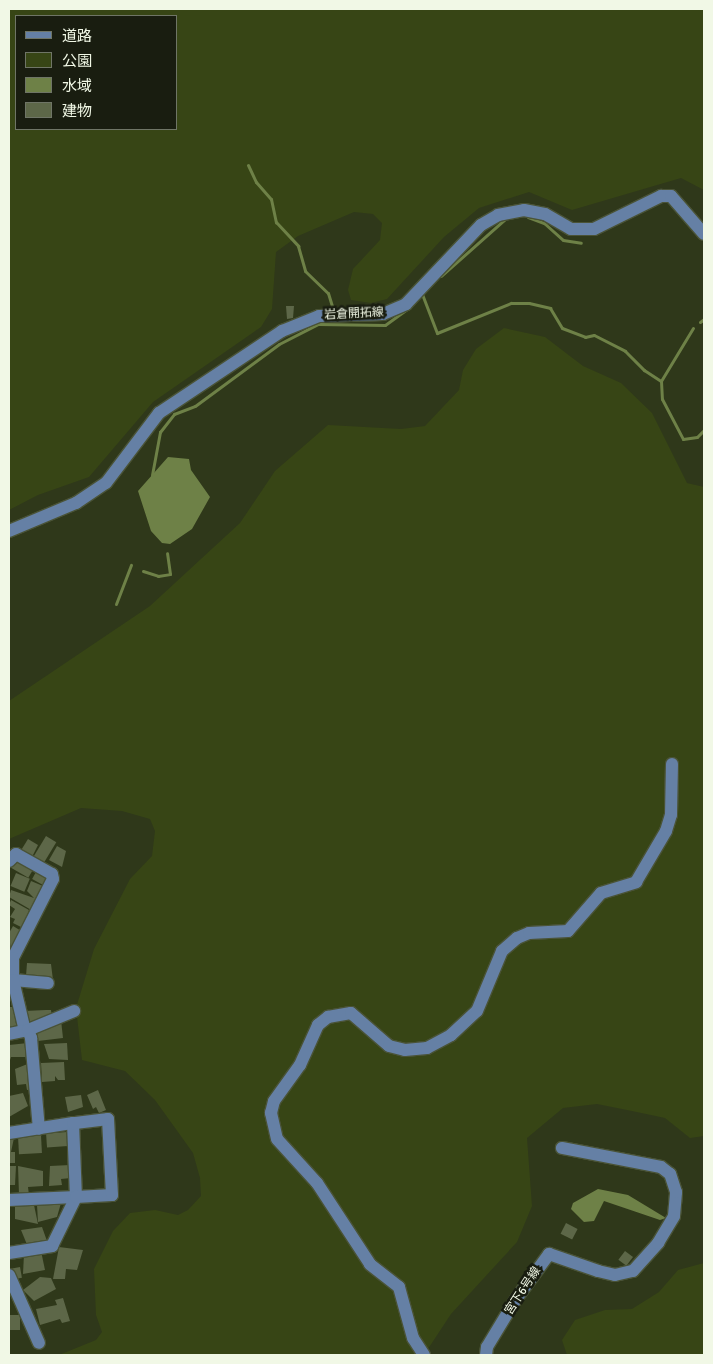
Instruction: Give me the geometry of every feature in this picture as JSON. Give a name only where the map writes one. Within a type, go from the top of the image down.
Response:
[{"type":"street","name":"岩倉開拓線","points":[[9,531],[76,503],[106,483],[159,412],[282,330],[319,316],[383,314],[406,304],[481,225],[498,215],[524,210],[545,214],[571,229],[594,229],[661,196],[671,196],[704,234]]},
{"type":"street","points":[[424,1355],[413,1338],[399,1287],[370,1264],[317,1183],[277,1139],[271,1113],[274,1101],[300,1065],[318,1025],[328,1017],[351,1013],[389,1046],[405,1050],[426,1048],[451,1035],[477,1011],[502,951],[517,938],[529,933],[568,931],[601,893],[636,882],[666,831],[671,815],[672,764]]},
{"type":"street","points":[[9,861],[16,854],[41,868],[53,879],[11,958],[13,980],[24,1027],[28,1030],[38,1088],[39,1129]]},
{"type":"street","points":[[13,980],[48,983]]},
{"type":"street","points":[[9,1034],[28,1030],[74,1012]]},
{"type":"street","points":[[9,1134],[108,1119],[112,1195],[9,1200]]},
{"type":"street","points":[[9,1253],[52,1246],[76,1197],[73,1123]]},
{"type":"street","name":"宮下6号線","points":[[486,1355],[487,1347],[521,1290],[549,1254],[598,1272],[615,1275],[634,1272],[671,1222],[676,1192],[670,1174],[661,1167],[562,1148]]},
{"type":"street","points":[[9,1275],[39,1343]]},
{"type":"green space","points":[[9,9],[704,9],[704,190],[681,178],[572,210],[529,192],[479,208],[444,237],[387,299],[371,303],[351,300],[348,290],[353,269],[380,240],[382,223],[373,214],[354,212],[298,236],[276,252],[272,309],[261,327],[153,402],[89,477],[38,495],[9,510]]},
{"type":"green space","points":[[504,328],[545,337],[583,366],[621,383],[652,413],[687,483],[704,487],[704,1136],[690,1138],[665,1118],[597,1104],[563,1108],[527,1138],[532,1206],[517,1242],[451,1314],[424,1355],[59,1355],[96,1340],[102,1332],[96,1315],[94,1269],[113,1231],[130,1213],[155,1210],[178,1215],[188,1210],[201,1196],[200,1178],[193,1153],[155,1100],[125,1071],[82,1060],[76,1008],[94,949],[130,879],[152,856],[155,831],[150,819],[122,811],[81,808],[9,839],[9,701],[150,606],[240,523],[275,471],[328,425],[401,429],[425,426],[459,390],[463,370],[476,349]]},
{"type":"green space","points":[[704,1263],[704,1355],[567,1355],[562,1340],[575,1320],[605,1310],[632,1309],[659,1292],[678,1270]]},
{"type":"water","points":[[168,457],[189,459],[191,470],[210,497],[192,529],[170,544],[162,543],[151,531],[138,491]]},
{"type":"water","points":[[598,1189],[628,1195],[666,1218],[660,1220],[604,1201],[594,1221],[584,1222],[571,1209],[573,1203]]},
{"type":"building","points":[[286,306],[294,306],[293,318],[287,319]]},
{"type":"building","points":[[46,836],[56,842],[44,863],[34,857]]},
{"type":"building","points":[[28,839],[38,845],[32,857],[20,852]]},
{"type":"building","points":[[57,846],[66,851],[62,867],[49,860]]},
{"type":"building","points":[[16,859],[33,869],[28,878],[11,868]]},
{"type":"building","points":[[36,872],[47,878],[43,885],[32,879]]},
{"type":"building","points":[[16,873],[30,879],[24,892],[11,886]]},
{"type":"building","points":[[31,881],[43,886],[33,911],[9,897],[11,890],[34,898],[27,891]]},
{"type":"building","points":[[11,900],[29,910],[23,928],[13,923],[15,919],[10,917],[15,909],[9,905]]},
{"type":"building","points":[[13,926],[23,932],[11,953],[9,933]]},
{"type":"building","points":[[27,963],[51,964],[53,980],[26,976]]},
{"type":"building","points":[[9,1007],[13,1007],[17,1029],[9,1030]]},
{"type":"building","points":[[51,1010],[52,1018],[27,1026],[24,1011]]},
{"type":"building","points":[[61,1020],[63,1038],[38,1041],[36,1028]]},
{"type":"building","points":[[28,1043],[27,1057],[11,1057],[9,1063],[9,1045]]},
{"type":"building","points":[[67,1043],[68,1060],[49,1059],[44,1044]]},
{"type":"building","points":[[64,1062],[65,1080],[58,1080],[55,1076],[55,1081],[42,1082],[41,1063]]},
{"type":"building","points":[[30,1063],[34,1089],[27,1090],[26,1084],[17,1085],[15,1069]]},
{"type":"building","points":[[98,1090],[106,1110],[99,1113],[96,1107],[93,1109],[87,1095]]},
{"type":"building","points":[[23,1093],[28,1106],[9,1117],[9,1096]]},
{"type":"building","points":[[81,1095],[83,1107],[68,1112],[65,1097]]},
{"type":"building","points":[[67,1132],[68,1146],[47,1147],[46,1133]]},
{"type":"building","points":[[41,1135],[42,1153],[19,1154],[18,1136]]},
{"type":"building","points":[[9,1138],[14,1138],[11,1152],[15,1152],[15,1163],[9,1163]]},
{"type":"building","points":[[70,1165],[71,1178],[61,1179],[62,1185],[49,1186],[50,1166]]},
{"type":"building","points":[[9,1166],[16,1166],[15,1185],[9,1185]]},
{"type":"building","points":[[18,1166],[43,1171],[43,1186],[28,1187],[29,1195],[19,1195]]},
{"type":"building","points":[[61,1203],[57,1217],[38,1222],[37,1205]]},
{"type":"building","points":[[34,1205],[38,1224],[15,1219],[15,1206]]},
{"type":"building","points":[[566,1223],[578,1229],[572,1240],[561,1234]]},
{"type":"building","points":[[42,1227],[47,1241],[28,1247],[21,1230]]},
{"type":"building","points":[[59,1247],[83,1250],[77,1270],[66,1269],[65,1279],[53,1279]]},
{"type":"building","points":[[41,1251],[45,1270],[23,1274],[24,1254]]},
{"type":"building","points":[[625,1251],[633,1257],[626,1266],[618,1260]]},
{"type":"building","points":[[20,1267],[22,1278],[14,1279],[12,1268]]},
{"type":"building","points":[[40,1277],[51,1278],[56,1289],[34,1301],[23,1290]]},
{"type":"building","points":[[63,1298],[70,1321],[62,1323],[60,1319],[40,1325],[36,1309],[57,1305],[55,1300]]},
{"type":"building","points":[[9,1315],[20,1315],[20,1330],[9,1330]]},
{"type":"waterway","points":[[248,165],[256,182],[271,199],[276,222],[298,246],[305,271],[328,293],[333,309]]},
{"type":"waterway","points":[[528,217],[544,223],[563,240],[581,243]]},
{"type":"waterway","points":[[441,276],[505,219]]},
{"type":"waterway","points":[[422,294],[437,333],[511,303],[529,303],[550,308],[562,328],[585,337],[594,335],[625,351],[644,370],[661,381]]},
{"type":"waterway","points":[[152,475],[160,432],[174,414],[195,406],[279,344],[318,324],[385,325],[410,307]]},
{"type":"waterway","points":[[700,322],[704,319]]},
{"type":"waterway","points":[[693,328],[661,381],[662,399],[683,439],[697,437],[704,430]]},
{"type":"waterway","points":[[143,571],[158,576],[170,574],[167,553]]},
{"type":"waterway","points":[[116,604],[131,565]]}]
